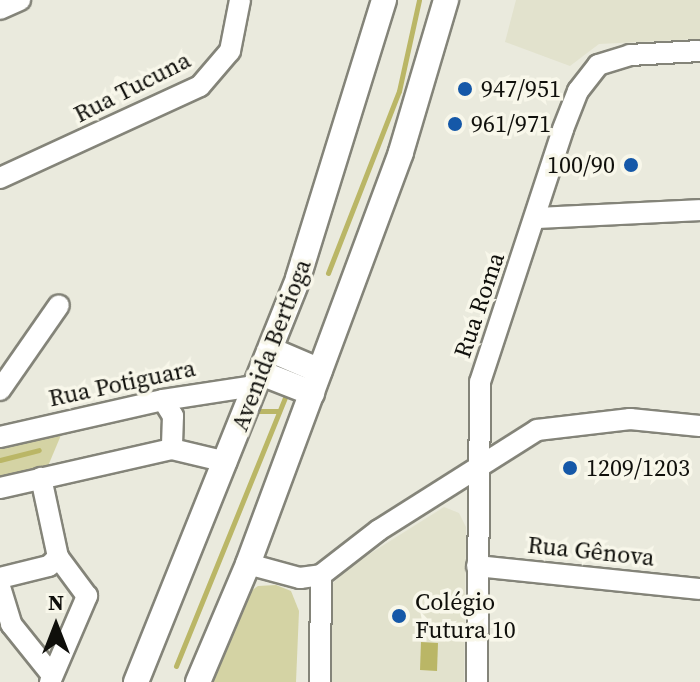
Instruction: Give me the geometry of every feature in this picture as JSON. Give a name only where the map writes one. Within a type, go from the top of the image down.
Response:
[{"type":"street","points":[[0,9],[20,0]]},
{"type":"street","name":"Rua Tucuna","points":[[0,178],[200,86],[230,51],[240,0]]},
{"type":"street","name":"Avenida Bertioga","points":[[145,677],[318,221],[384,0]]},
{"type":"street","points":[[198,682],[248,564],[401,152],[446,0]]},
{"type":"street","name":"Rua Roma","points":[[477,682],[476,467],[480,382],[537,218],[563,129],[589,74],[615,58],[700,51]]},
{"type":"street","points":[[537,218],[700,210]]},
{"type":"street","points":[[0,390],[59,305]]},
{"type":"street","points":[[271,350],[316,382]]},
{"type":"street","points":[[258,379],[316,382]]},
{"type":"street","name":"Rua Potiguara","points":[[0,437],[258,379]]},
{"type":"street","points":[[163,400],[173,416],[172,449]]},
{"type":"street","points":[[248,564],[300,578],[321,575],[476,467],[537,430],[630,419],[700,426]]},
{"type":"street","points":[[0,488],[172,449],[226,462]]},
{"type":"street","points":[[0,587],[11,624],[51,678],[87,596],[58,557],[41,478]]},
{"type":"street","points":[[0,578],[49,566],[58,557]]},
{"type":"street","name":"Rua Gênova","points":[[477,566],[700,589]]},
{"type":"street","points":[[320,682],[321,575]]},
{"type":"shaded area","points":[[516,0],[700,0],[700,39],[599,44],[570,66],[505,42]]},
{"type":"shaded area","name":"Colégio Futura 10","points":[[444,507],[459,513],[466,527],[464,682],[332,682],[332,584],[352,565]]},
{"type":"shaded area","points":[[421,642],[438,643],[437,671],[420,670]]},
{"type":"green space","points":[[64,428],[48,466],[0,478],[0,444]]},
{"type":"green space","points":[[276,585],[291,591],[299,611],[296,682],[211,682],[244,596],[258,586]]},
{"type":"waterway","points":[[328,273],[399,91],[419,0]]},
{"type":"waterway","points":[[176,666],[287,393]]},
{"type":"waterway","points":[[256,411],[279,411]]},
{"type":"waterway","points":[[0,460],[39,450]]},
{"type":"place","name":"947/951","points":[[465,89]]},
{"type":"place","name":"961/971","points":[[455,124]]},
{"type":"place","name":"100/90","points":[[631,165]]},
{"type":"place","name":"1209/1203","points":[[570,468]]},
{"type":"place","name":"Colégio Futura 10","points":[[399,616]]}]
